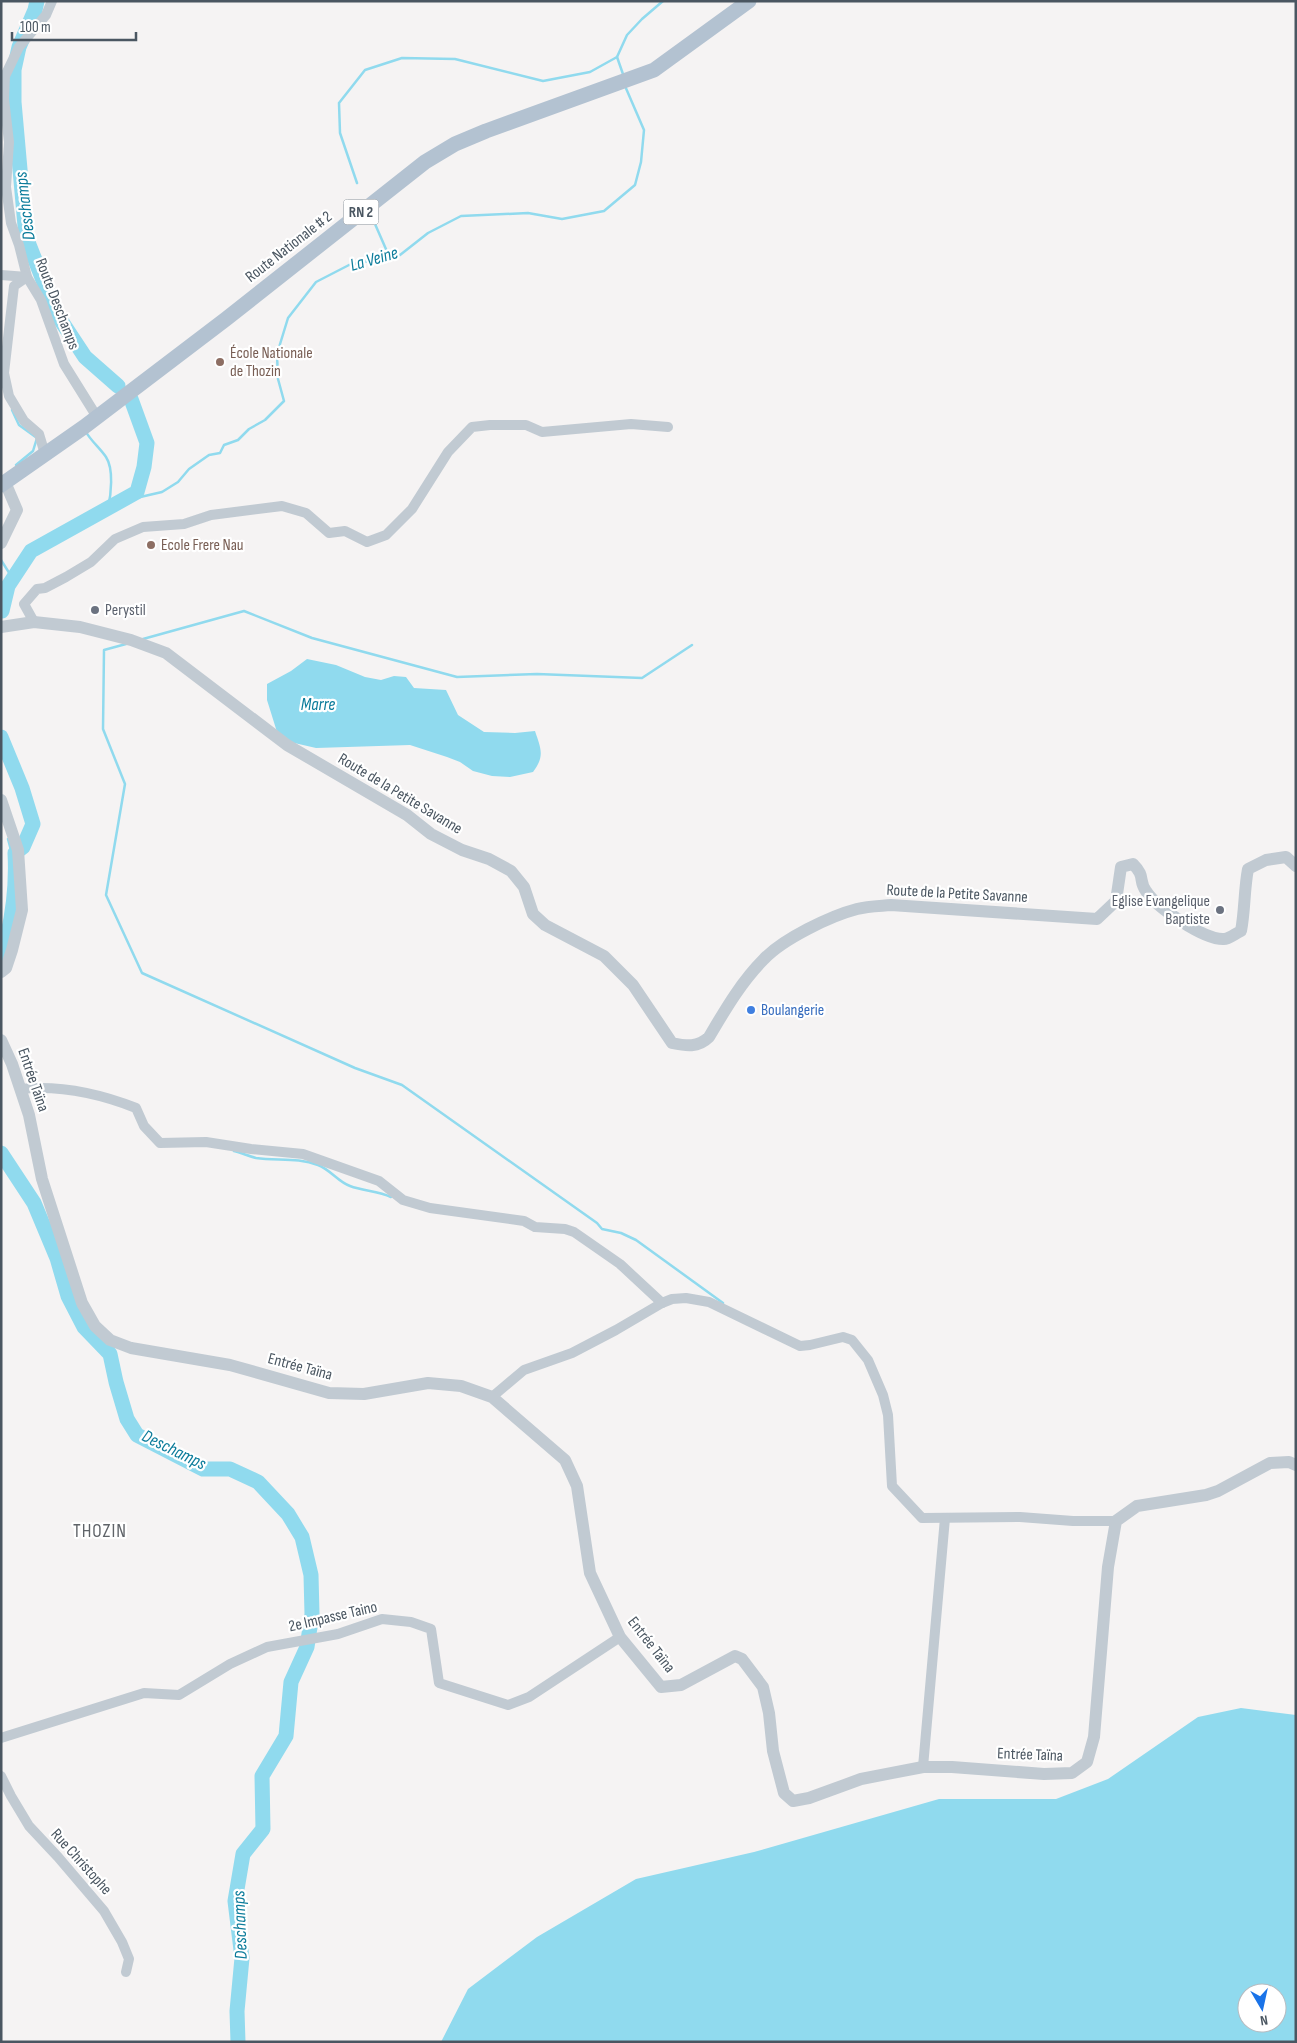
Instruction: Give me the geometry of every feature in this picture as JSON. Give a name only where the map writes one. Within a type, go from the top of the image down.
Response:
[{"type":"main road","name":"Route Nationale # 2","points":[[3,484],[226,319],[425,162],[455,144],[486,131],[654,70],[749,1]]},
{"type":"street","name":"Route Deschamps","points":[[52,1],[46,15],[19,47],[5,76],[4,99],[9,142],[6,187],[11,223],[27,277],[41,300],[64,364],[96,416]]},
{"type":"street","points":[[1,275],[27,277]]},
{"type":"street","points":[[27,277],[14,286],[4,373],[9,396],[24,421],[39,434],[45,454]]},
{"type":"street","points":[[34,622],[24,604],[37,589],[45,588],[66,577],[91,562],[115,538],[143,526],[184,524],[211,514],[282,506],[306,513],[329,532],[345,531],[367,542],[386,535],[412,509],[448,452],[472,427],[526,425],[542,432],[631,424],[668,427]]},
{"type":"street","points":[[1,543],[18,510],[3,484]]},
{"type":"street","name":"Route de la Petite Savanne","points":[[1,627],[34,622],[89,629],[130,640],[166,653],[294,749],[407,815],[431,834],[462,850],[490,859],[511,871],[524,887],[533,914],[544,926],[604,956],[633,985],[672,1043],[688,1046],[703,1044],[743,983],[765,958],[796,936],[822,922],[858,908],[892,905],[1098,919],[1116,901],[1121,867],[1133,864],[1141,872],[1145,890],[1158,904],[1207,936],[1225,939],[1241,931],[1245,913],[1245,888],[1248,869],[1266,860],[1286,857],[1296,866]]},
{"type":"street","points":[[1,800],[18,850],[22,910],[6,968],[1,972]]},
{"type":"street","name":"Entrée Taïna","points":[[1,1040],[28,1114],[42,1179],[82,1303],[95,1326],[110,1340],[131,1348],[230,1365],[329,1393],[364,1394],[428,1384],[461,1386],[492,1397],[565,1460],[576,1486],[590,1573],[620,1637],[661,1687],[681,1685],[735,1656],[742,1659],[763,1687],[769,1713],[773,1751],[784,1793],[793,1801],[809,1798],[861,1779],[923,1767],[952,1766],[1044,1774],[1072,1773],[1087,1762],[1094,1737],[1108,1567],[1116,1521]]},
{"type":"street","points":[[20,1089],[63,1088],[90,1093],[136,1108],[144,1126],[160,1143],[206,1142],[303,1154],[379,1181],[403,1200],[430,1208],[524,1221],[535,1227],[565,1229],[574,1232],[613,1260],[662,1302]]},
{"type":"street","points":[[492,1397],[524,1370],[572,1353],[616,1330],[662,1302],[686,1298],[710,1302],[800,1346],[842,1338],[852,1340],[868,1360],[883,1394],[888,1415],[892,1486],[922,1518],[1020,1517],[1073,1521],[1116,1521],[1137,1506],[1206,1495],[1218,1491],[1270,1463],[1289,1462],[1296,1465]]},
{"type":"street","points":[[923,1767],[945,1518]]},
{"type":"street","name":"2e Impasse Taino","points":[[1,1738],[144,1693],[179,1695],[230,1664],[267,1647],[338,1634],[382,1619],[411,1622],[431,1629],[439,1683],[508,1705],[529,1696],[620,1637]]},
{"type":"street","name":"Rue Christophe","points":[[1,1776],[10,1796],[29,1826],[58,1856],[104,1910],[129,1959],[126,1972]]},
{"type":"water","name":"Marre","points":[[307,659],[336,665],[365,677],[381,680],[394,676],[406,677],[414,688],[446,690],[458,715],[484,732],[515,733],[535,731],[541,752],[537,766],[533,772],[510,777],[492,776],[473,771],[460,762],[410,745],[316,748],[290,742],[277,732],[267,700],[267,684],[291,671]]},
{"type":"water","points":[[1241,1708],[1296,1715],[1296,2042],[441,2042],[468,1989],[537,1937],[636,1879],[754,1852],[939,1799],[1056,1799],[1108,1779],[1198,1717]]},
{"type":"waterway","name":"Deschamps","points":[[37,1],[19,47],[14,70],[14,102],[26,237],[56,313],[85,357],[118,386]]},
{"type":"waterway","points":[[357,183],[340,133],[339,103],[365,70],[402,58],[455,59],[543,81],[590,72],[617,57],[627,35],[663,1]]},
{"type":"waterway","name":"La Veine","points":[[617,57],[624,77]]},
{"type":"waterway","name":"La Veine","points":[[123,501],[162,492],[178,482],[189,469],[209,455],[220,453],[224,445],[238,440],[249,429],[265,420],[284,401],[278,379],[277,354],[288,318],[316,282],[349,265],[400,255],[428,233],[461,216],[528,213],[562,219],[604,211],[635,185],[641,162],[644,130],[625,86]]},
{"type":"waterway","points":[[375,224],[389,256]]},
{"type":"waterway","name":"Deschamps","points":[[2,611],[8,586],[31,551],[137,492],[144,467],[147,443],[131,399]]},
{"type":"waterway","points":[[12,410],[19,425],[37,438],[33,451],[16,465]]},
{"type":"waterway","points":[[86,432],[109,462],[111,482],[108,508]]},
{"type":"waterway","points":[[1,560],[13,579]]},
{"type":"waterway","points":[[143,639],[244,611],[312,638],[457,677],[537,674],[642,678],[692,645]]},
{"type":"waterway","points":[[126,644],[104,650],[103,729],[125,784],[106,895],[142,973],[355,1068],[402,1085],[597,1223],[602,1229],[621,1233],[636,1240],[723,1303]]},
{"type":"waterway","name":"Deschamps","points":[[1,737],[22,788],[33,824],[23,847],[15,853],[13,907],[1,959]]},
{"type":"waterway","points":[[8,839],[13,858]]},
{"type":"waterway","points":[[234,1151],[256,1158],[295,1160],[318,1165],[350,1186],[391,1197]]},
{"type":"waterway","name":"Deschamps","points":[[1,1153],[34,1203],[57,1258],[68,1296],[84,1327],[110,1354],[127,1419],[137,1435],[203,1469],[230,1469],[258,1482],[288,1514],[302,1537],[311,1575],[312,1614],[307,1647],[291,1682],[286,1736],[262,1776],[263,1829],[243,1854],[235,1901],[242,1958],[237,2011],[238,2042]]},
{"type":"place","name":"École Nationale de Thozin","points":[[220,362]]},
{"type":"place","name":"Ecole Frere Nau","points":[[151,545]]},
{"type":"place","name":"Perystil","points":[[95,610]]},
{"type":"place","name":"Eglise Evangelique Baptiste","points":[[1220,910]]},
{"type":"place","name":"Boulangerie","points":[[751,1010]]},
{"type":"district","name":"THOZIN","points":[[100,1531]]}]
